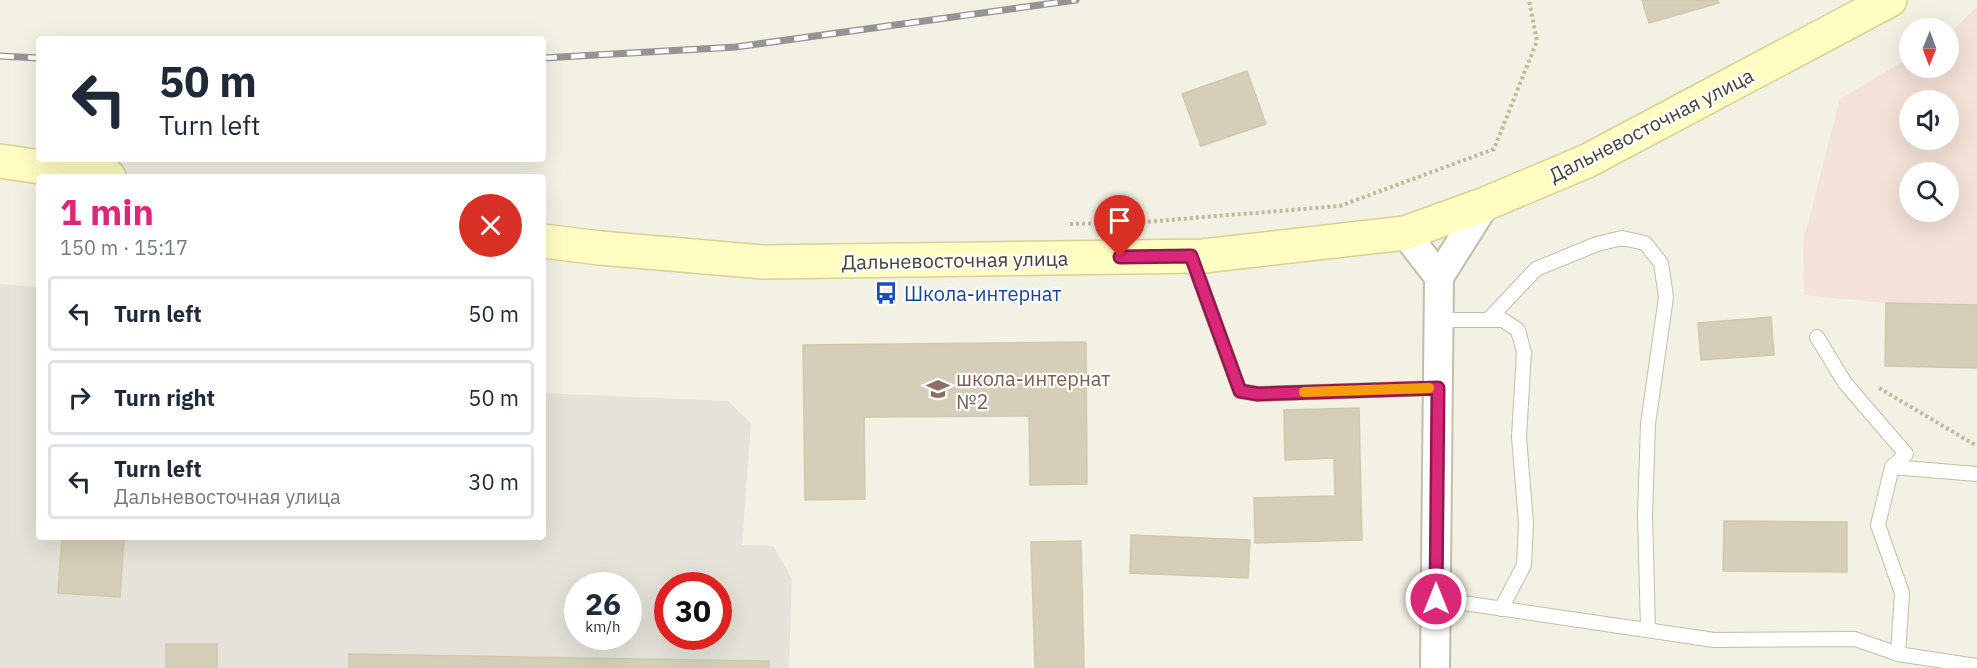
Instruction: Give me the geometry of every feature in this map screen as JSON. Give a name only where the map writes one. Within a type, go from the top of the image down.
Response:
[{"type":"street","name":"Дальневосточная улица","points":[[546,241],[764,262],[1191,256],[1405,233],[1485,204],[1587,161],[1890,0]]},
{"type":"street","points":[[0,161],[89,174]]},
{"type":"street","points":[[1435,668],[1439,277],[1485,204]]},
{"type":"street","points":[[1405,233],[1439,277]]},
{"type":"lane","points":[[1488,320],[1536,269],[1597,244],[1622,238],[1645,243],[1661,263],[1666,297],[1648,424],[1645,515],[1648,630]]},
{"type":"lane","points":[[1191,256],[1240,391],[1258,394],[1438,388]]},
{"type":"lane","points":[[1438,320],[1503,320],[1518,330],[1524,352],[1519,437],[1526,523],[1524,565],[1501,609]]},
{"type":"lane","points":[[1818,337],[1845,383],[1906,454],[1892,466],[1878,525],[1902,593],[1898,654]]},
{"type":"lane","points":[[1892,466],[1977,474]]},
{"type":"lane","points":[[1436,599],[1714,640],[1855,639],[1898,654],[1977,666]]},
{"type":"path","points":[[1063,225],[1144,222],[1340,206],[1494,149],[1537,41],[1529,0]]},
{"type":"path","points":[[1845,383],[1878,388],[1977,446]]},
{"type":"shaded area","points":[[1977,7],[1977,368],[1885,366],[1886,303],[1804,295],[1803,242],[1840,99],[1899,64],[1899,78],[1959,78],[1959,24]]},
{"type":"shaded area","points":[[0,284],[36,287],[36,540],[546,540],[546,393],[728,401],[751,423],[742,545],[773,546],[792,579],[789,668],[0,668]]},
{"type":"building","points":[[1642,0],[1718,0],[1719,3],[1649,23]]},
{"type":"building","points":[[1247,71],[1266,124],[1201,146],[1182,94]]},
{"type":"building","points":[[1886,303],[1977,305],[1977,368],[1885,366]]},
{"type":"building","points":[[1771,317],[1774,355],[1701,360],[1698,323]]},
{"type":"building","points":[[1086,342],[1087,484],[1030,485],[1029,416],[864,417],[865,499],[805,500],[803,345]]},
{"type":"building","points":[[1359,408],[1362,540],[1255,543],[1254,498],[1335,496],[1334,458],[1285,460],[1284,410]]},
{"type":"building","points":[[1724,521],[1847,522],[1847,572],[1723,571]]},
{"type":"building","points":[[1131,535],[1250,540],[1248,578],[1130,573]]},
{"type":"building","points":[[62,540],[124,540],[120,597],[58,593]]},
{"type":"building","points":[[1081,541],[1084,668],[1035,668],[1031,542]]},
{"type":"building","points":[[166,644],[217,644],[217,668],[166,668]]},
{"type":"building","points":[[349,654],[769,661],[769,668],[349,668]]},
{"type":"railway","points":[[546,58],[736,47],[1076,0]]},
{"type":"railway","points":[[0,56],[36,58]]},
{"type":"slow traffic","points":[[1304,392],[1429,388]]},
{"type":"place","name":"Школа-интернат","points":[[886,293]]},
{"type":"place","name":"школа-интернат №2","points":[[938,389]]},
{"type":"route","points":[[1120,257],[1191,256],[1240,391],[1258,394],[1438,388],[1436,599]]}]
